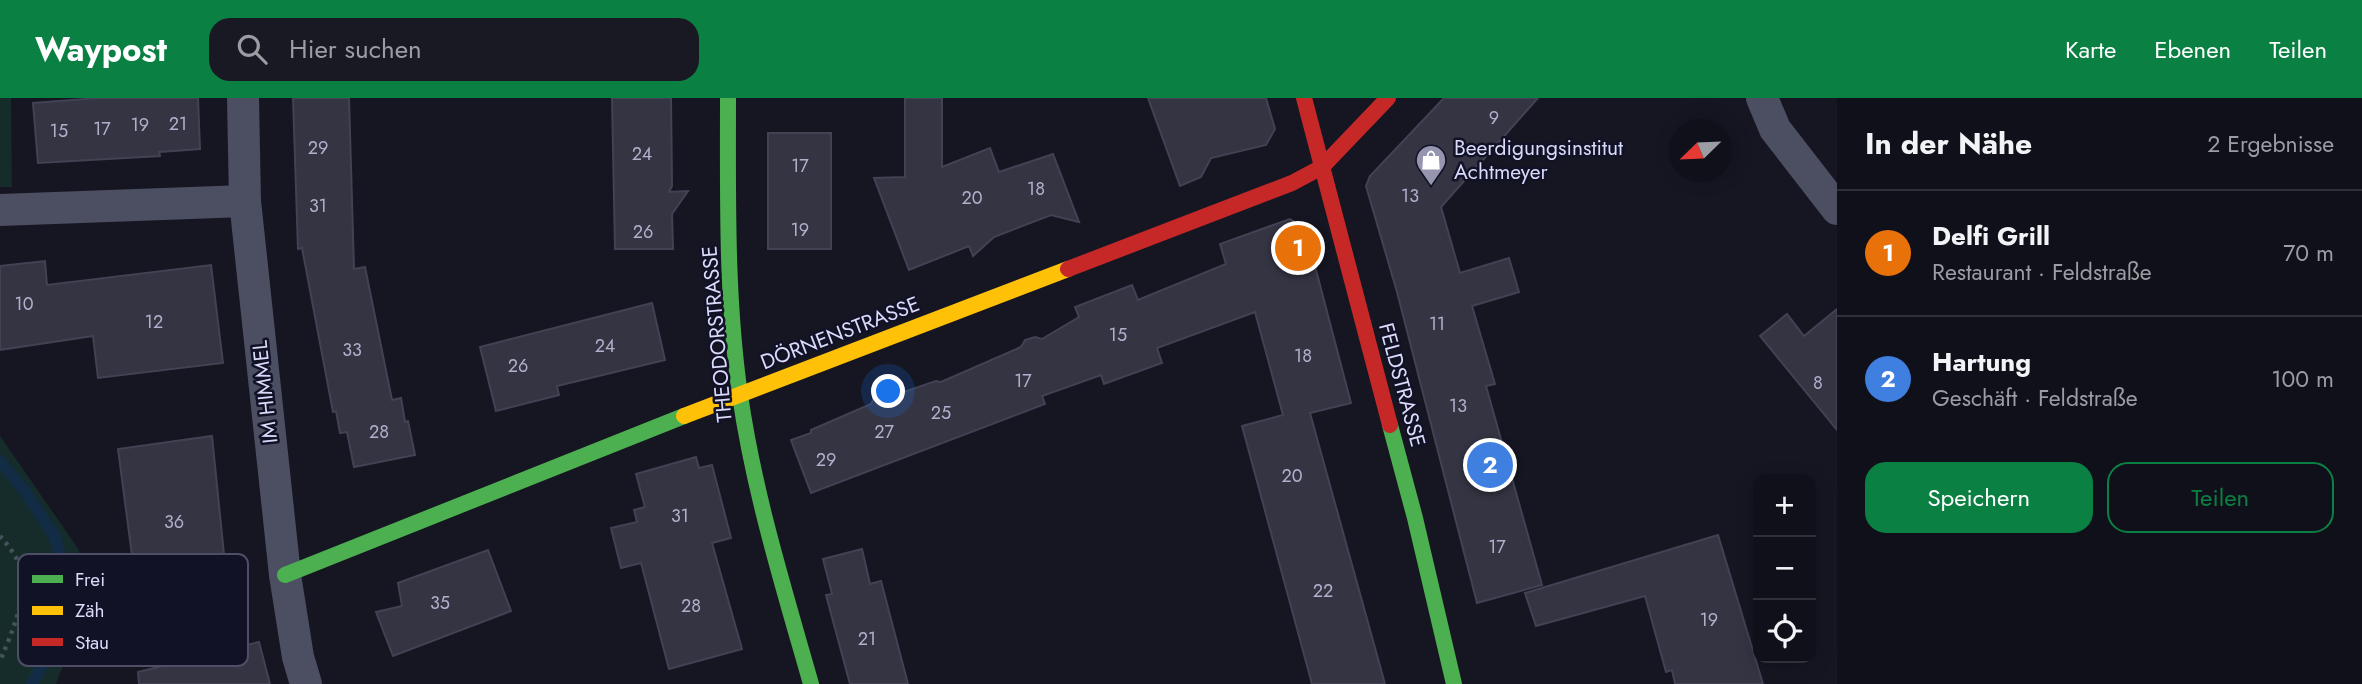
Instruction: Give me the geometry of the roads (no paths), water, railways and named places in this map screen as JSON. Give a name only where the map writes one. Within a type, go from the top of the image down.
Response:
[{"type":"street","name":"IM HIMMEL","points":[[243,98],[245,201],[285,575],[298,657],[306,684]]},
{"type":"street","name":"THEODORSTRASSE","points":[[728,98],[730,287],[739,394],[755,476],[811,684]]},
{"type":"street","name":"FELDSTRASSE","points":[[1304,98],[1415,518],[1454,684]]},
{"type":"street","name":"DÖRNENSTRASSE","points":[[285,575],[739,394],[1292,183],[1322,167],[1388,98]]},
{"type":"street","points":[[1762,98],[1775,129],[1837,209]]},
{"type":"street","points":[[0,210],[245,201]]},
{"type":"waterway","points":[[0,461],[25,491],[55,537],[60,554]]},
{"type":"waterway","points":[[32,684],[42,666]]},
{"type":"place","name":"Beerdigungsinstitut Achtmeyer","points":[[1431,187]]},
{"type":"place","name":"Delfi Grill","points":[[1298,248]]},
{"type":"place","name":"Hartung","points":[[1490,465]]}]
